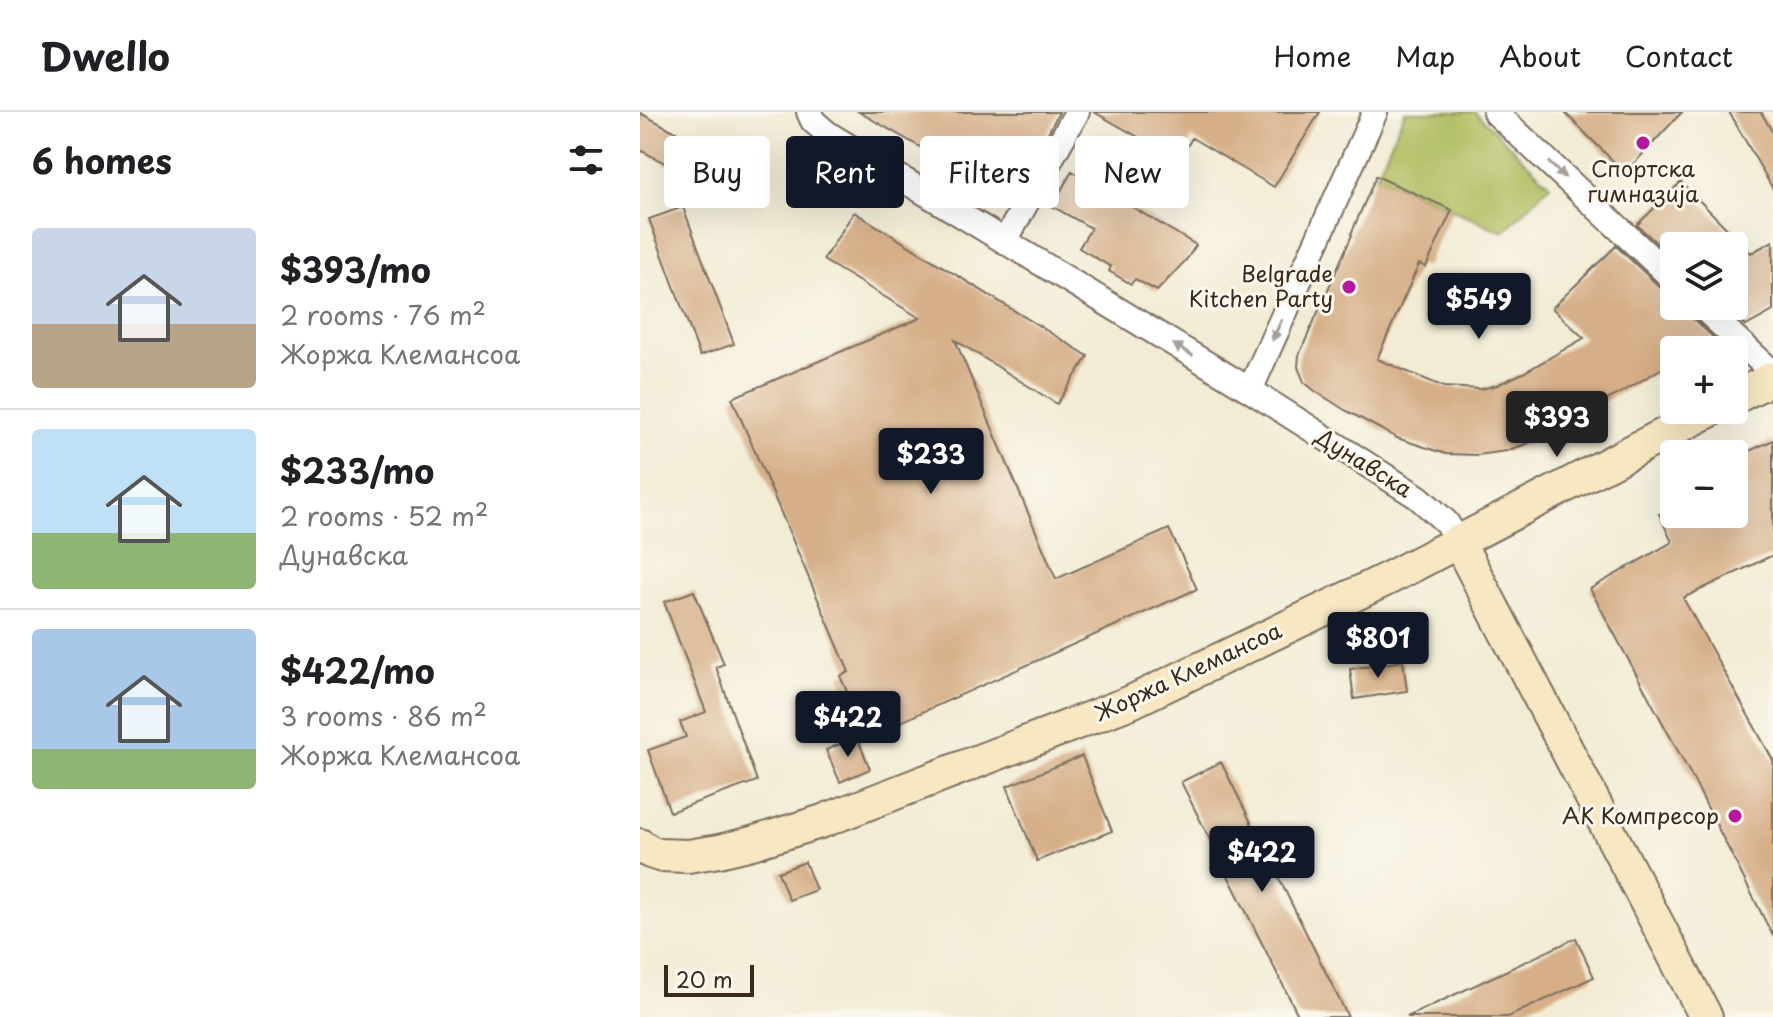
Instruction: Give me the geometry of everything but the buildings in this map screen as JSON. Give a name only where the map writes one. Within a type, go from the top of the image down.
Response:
[{"type":"main road","points":[[1748,390],[1773,376]]},
{"type":"main road","name":"Жоржа Клемансоа","points":[[640,845],[659,855],[688,856],[752,843],[823,821],[1131,702],[1375,585],[1684,424]]},
{"type":"main road","name":"Дунавска","points":[[1458,541],[1706,1017]]},
{"type":"street","name":"Дунавска","points":[[809,112],[813,121],[828,134],[1250,390],[1418,497],[1446,522],[1458,541]]},
{"type":"street","points":[[1005,241],[1077,112]]},
{"type":"street","points":[[1250,390],[1375,112]]},
{"type":"street","points":[[1495,112],[1660,267]]},
{"type":"street","points":[[1715,320],[1773,376]]},
{"type":"green space","points":[[1405,112],[1475,112],[1550,185],[1503,232],[1376,176]]},
{"type":"place","name":"Спортска гимназија","points":[[1643,143]]},
{"type":"place","name":"Belgrade Kitchen Party","points":[[1349,287]]},
{"type":"place","name":"АК Компресор","points":[[1735,816]]}]
